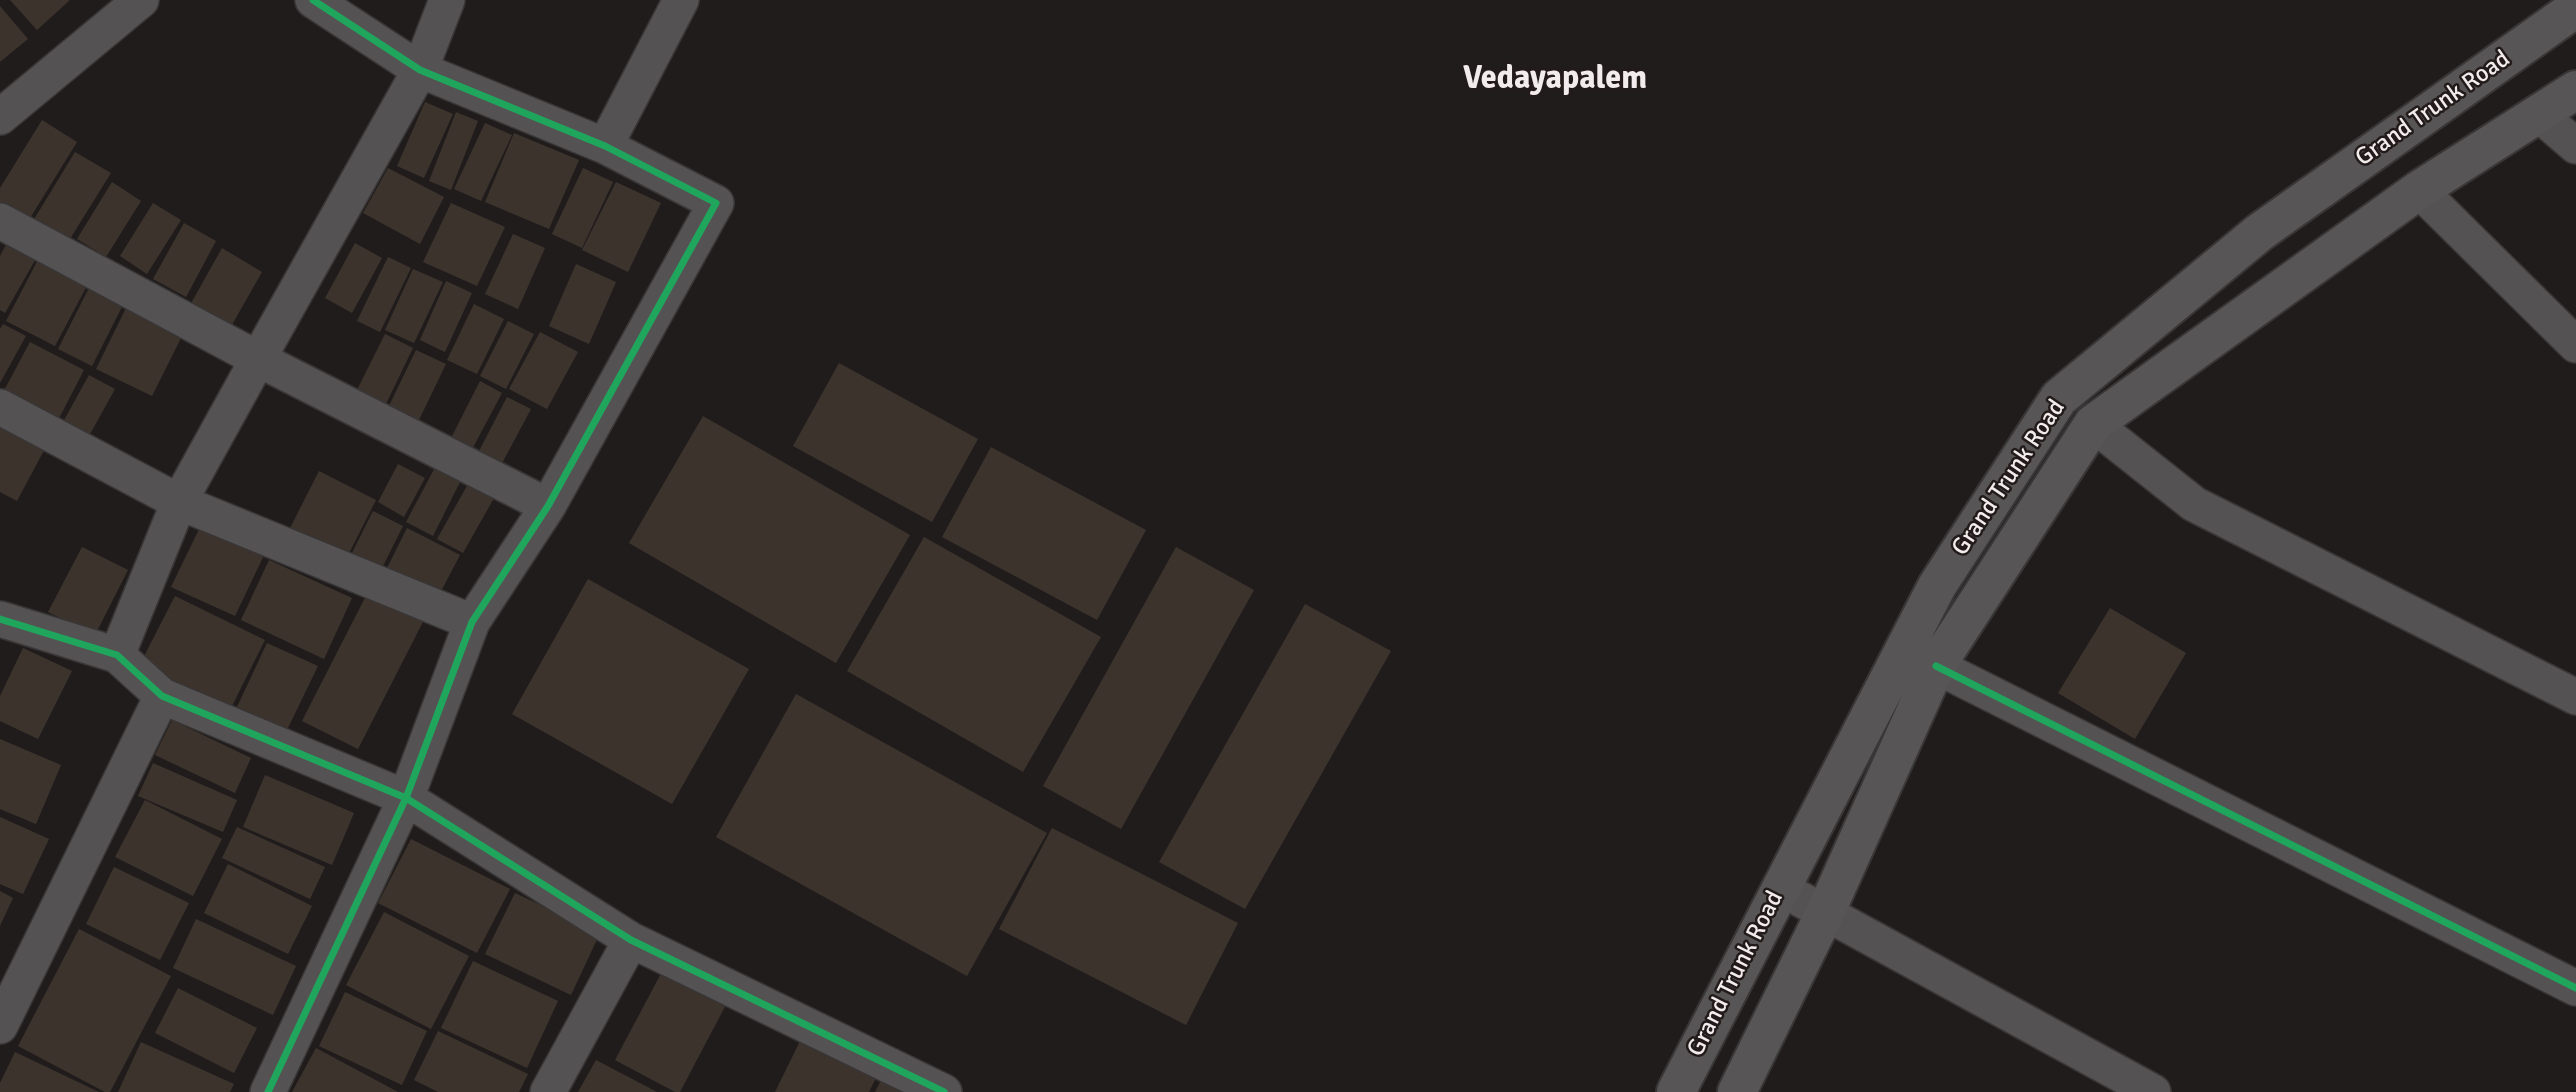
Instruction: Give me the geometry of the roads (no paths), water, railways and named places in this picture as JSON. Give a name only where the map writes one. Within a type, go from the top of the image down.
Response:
[{"type":"main road","name":"Grand Trunk Road","points":[[1676,1092],[1937,586],[2059,398],[2260,233],[2576,8]]},
{"type":"main road","points":[[1738,1092],[1826,911],[1936,666],[2093,424],[2419,190],[2576,90]]},
{"type":"street","points":[[0,117],[141,0]]},
{"type":"street","points":[[268,1092],[406,798],[472,622],[548,506],[716,203],[605,146],[420,70],[313,0]]},
{"type":"street","points":[[117,655],[179,502],[420,70],[447,0]]},
{"type":"street","points":[[605,146],[681,0]]},
{"type":"street","points":[[2540,115],[2576,146]]},
{"type":"street","points":[[2419,190],[2576,345]]},
{"type":"street","points":[[0,221],[258,359],[548,506]]},
{"type":"street","points":[[0,407],[179,502],[472,622]]},
{"type":"street","points":[[2093,424],[2194,504],[2576,697]]},
{"type":"street","points":[[0,619],[117,655],[162,696],[406,798],[631,940],[944,1092]]},
{"type":"street","points":[[1936,666],[2576,988]]},
{"type":"street","points":[[0,1026],[162,696]]},
{"type":"street","points":[[1780,888],[2152,1092]]},
{"type":"street","points":[[548,1092],[631,940]]},
{"type":"district","name":"Vedayapalem","points":[[1555,80]]}]
